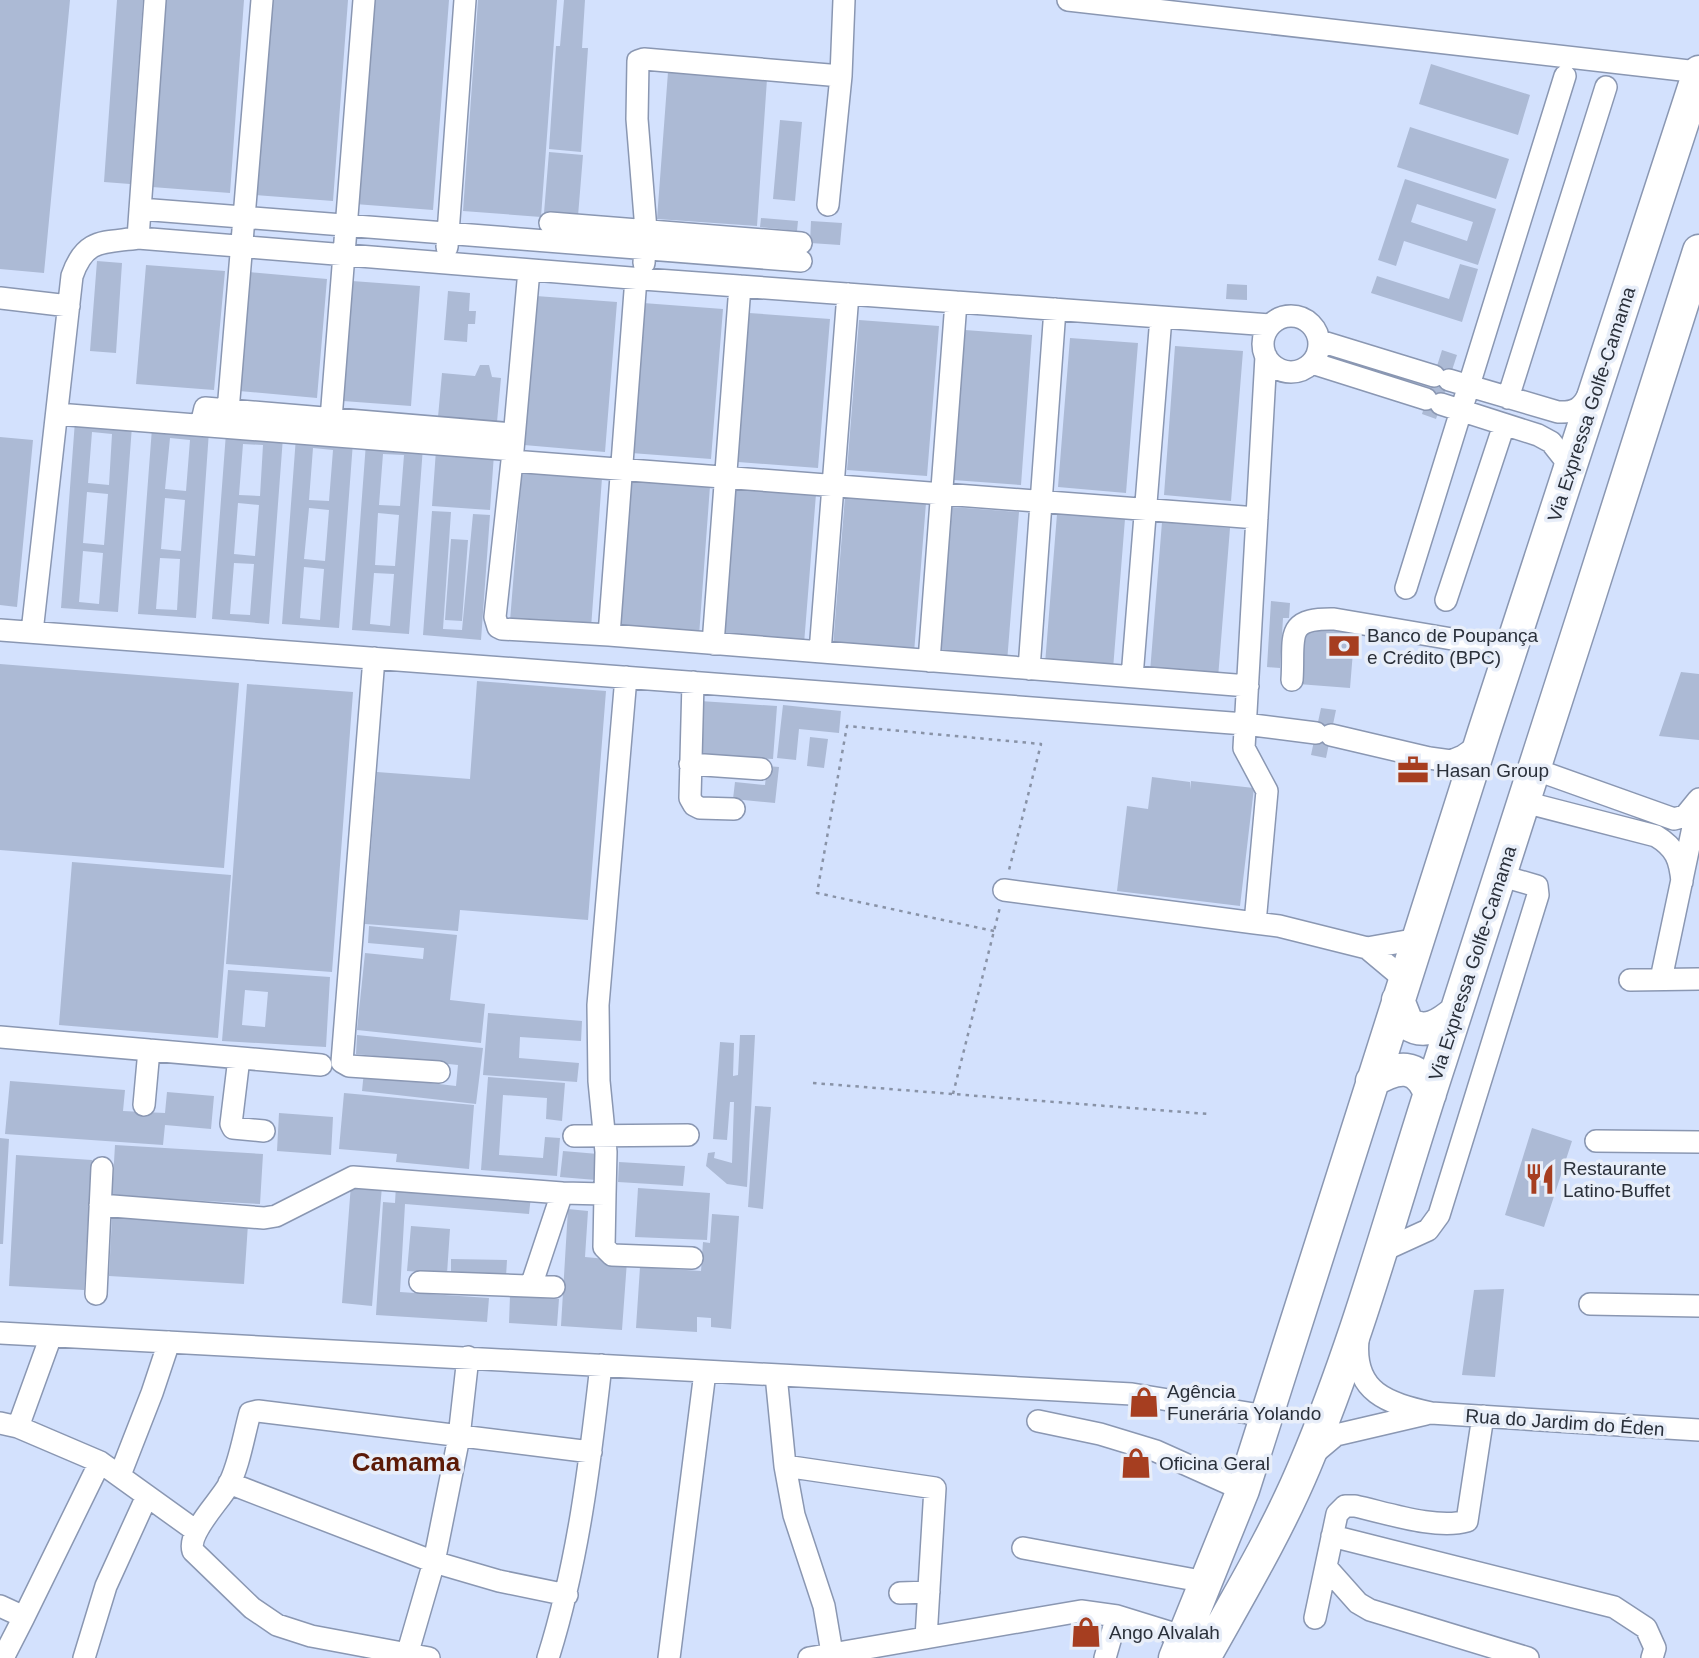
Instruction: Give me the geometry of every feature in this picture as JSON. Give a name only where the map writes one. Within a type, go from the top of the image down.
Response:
[{"type":"highway","name":"Via Expressa Golfe-Camama","points":[[1188,1651],[1206,1582],[1243,1490],[1401,990],[1699,72]]},
{"type":"highway","name":"Via Expressa Golfe-Camama","points":[[1188,1651],[1254,1569],[1304,1467],[1359,1324],[1699,251]]},
{"type":"highway","points":[[1401,990],[1407,1023],[1419,1029],[1437,1026],[1457,1012]]},
{"type":"highway","points":[[1372,1082],[1397,1070],[1414,1071],[1423,1078],[1430,1094]]},
{"type":"street","points":[[138,238],[155,0]]},
{"type":"street","points":[[228,411],[262,0]]},
{"type":"street","points":[[331,419],[364,0]]},
{"type":"street","points":[[446,263],[465,0]]},
{"type":"street","points":[[828,205],[841,76],[844,0]]},
{"type":"street","points":[[1068,0],[1699,72]]},
{"type":"street","points":[[608,635],[621,469],[645,240],[637,135],[638,61],[644,59],[841,76]]},
{"type":"street","points":[[1406,588],[1565,76]]},
{"type":"street","points":[[1508,398],[1606,87]]},
{"type":"street","points":[[140,209],[572,243],[645,240]]},
{"type":"street","points":[[550,223],[645,240],[801,252]]},
{"type":"street","points":[[32,632],[72,276],[84,251],[97,244],[138,238],[640,279],[1270,325],[1286,316],[1305,318],[1312,324],[1320,341],[1319,350],[1312,363],[1302,370],[1283,371],[1275,367],[1266,356]]},
{"type":"street","points":[[569,273],[572,243]]},
{"type":"street","points":[[529,270],[495,617],[498,627],[1248,686]]},
{"type":"street","points":[[713,644],[740,286]]},
{"type":"street","points":[[820,652],[848,294]]},
{"type":"street","points":[[0,298],[69,306]]},
{"type":"street","points":[[929,661],[956,302]]},
{"type":"street","points":[[1029,669],[1055,309]]},
{"type":"street","points":[[1132,677],[1161,317]]},
{"type":"street","points":[[1255,923],[1267,791],[1244,748],[1266,356],[1263,342],[1270,325]]},
{"type":"street","points":[[1320,341],[1558,412],[1575,411],[1583,406],[1604,363]]},
{"type":"street","points":[[1312,363],[1538,435],[1559,450],[1566,461],[1557,509]]},
{"type":"street","points":[[201,425],[203,408],[331,419],[513,448],[621,469],[1257,518]]},
{"type":"street","points":[[57,414],[513,448]]},
{"type":"street","points":[[1446,600],[1504,425]]},
{"type":"street","points":[[1292,680],[1295,630],[1301,622],[1312,619],[1334,619],[1511,649]]},
{"type":"street","points":[[0,629],[1245,724],[1323,734],[1451,761],[1476,747],[1485,732]]},
{"type":"street","points":[[374,658],[342,1062],[349,1066],[439,1072]]},
{"type":"street","points":[[626,677],[598,1005],[598,1081],[605,1135],[604,1247],[612,1255],[692,1258]]},
{"type":"street","points":[[694,682],[690,798],[694,805],[734,809]]},
{"type":"street","points":[[1429,758],[1447,771],[1454,788],[1456,825]]},
{"type":"street","points":[[690,764],[761,769]]},
{"type":"street","points":[[1534,769],[1674,820],[1685,816],[1699,798]]},
{"type":"street","points":[[1661,979],[1699,798]]},
{"type":"street","points":[[1524,802],[1656,836],[1677,853],[1682,883]]},
{"type":"street","points":[[1382,1251],[1428,1230],[1440,1215],[1538,895],[1537,886],[1502,876]]},
{"type":"street","points":[[1004,890],[1279,926],[1367,948],[1418,939]]},
{"type":"street","points":[[1367,948],[1401,990]]},
{"type":"street","points":[[1630,981],[1699,979]]},
{"type":"street","points":[[0,1037],[321,1065]]},
{"type":"street","points":[[144,1105],[149,1050]]},
{"type":"street","points":[[239,1058],[231,1124],[233,1128],[264,1131]]},
{"type":"street","points":[[574,1136],[688,1135]]},
{"type":"street","points":[[1596,1141],[1699,1142]]},
{"type":"street","points":[[96,1294],[102,1168]]},
{"type":"street","points":[[100,1205],[264,1218],[276,1216],[353,1177],[605,1194]]},
{"type":"street","points":[[531,1286],[562,1193]]},
{"type":"street","points":[[420,1282],[554,1287]]},
{"type":"street","points":[[1590,1304],[1699,1306]]},
{"type":"street","points":[[1359,1324],[1357,1355],[1363,1376],[1375,1394],[1396,1405],[1431,1413]]},
{"type":"street","points":[[0,1333],[1132,1394],[1266,1416]]},
{"type":"street","points":[[51,1336],[9,1425],[100,1462],[196,1531]]},
{"type":"street","points":[[120,1475],[169,1342]]},
{"type":"street","points":[[407,1655],[434,1562],[459,1437],[468,1357]]},
{"type":"street","points":[[548,1658],[567,1595],[591,1452],[601,1365]]},
{"type":"street","points":[[669,1658],[705,1371]]},
{"type":"street","points":[[776,1375],[785,1466],[794,1515],[824,1606],[832,1653]]},
{"type":"street","points":[[429,1658],[311,1636],[277,1625],[252,1608],[193,1551],[192,1540],[196,1531],[229,1483],[250,1413],[258,1411],[591,1452]]},
{"type":"street","points":[[1304,1467],[1312,1455],[1336,1435],[1431,1413]]},
{"type":"street","name":"Rua do Jardim do Éden","points":[[1431,1413],[1699,1430]]},
{"type":"street","points":[[1315,1618],[1337,1514],[1345,1506],[1454,1525],[1467,1521],[1483,1416]]},
{"type":"street","points":[[1038,1421],[1100,1434],[1156,1451],[1243,1490]]},
{"type":"street","points":[[3,1658],[100,1462]]},
{"type":"street","points":[[785,1466],[935,1488],[926,1638]]},
{"type":"street","points":[[229,1483],[434,1562],[499,1581],[567,1595]]},
{"type":"street","points":[[85,1658],[106,1586],[147,1496]]},
{"type":"street","points":[[1332,1536],[1614,1607],[1646,1628],[1655,1648],[1652,1658]]},
{"type":"street","points":[[1023,1548],[1206,1582]]},
{"type":"street","points":[[1326,1567],[1352,1597],[1370,1610],[1528,1658]]},
{"type":"street","points":[[900,1593],[929,1592]]},
{"type":"street","points":[[0,1606],[24,1617]]},
{"type":"street","points":[[809,1658],[1080,1611],[1117,1616],[1188,1651]]},
{"type":"street","points":[[1105,1658],[1117,1616]]},
{"type":"path","points":[[953,1094],[1041,744],[846,726],[817,892],[994,930]]},
{"type":"path","points":[[813,1083],[1208,1114]]},
{"type":"building","points":[[0,0],[70,0],[44,273],[0,269]]},
{"type":"building","points":[[117,0],[143,0],[130,184],[104,182]]},
{"type":"building","points":[[165,0],[244,0],[230,193],[152,187]]},
{"type":"building","points":[[269,0],[348,0],[333,201],[255,195]]},
{"type":"building","points":[[370,0],[449,0],[433,210],[355,204]]},
{"type":"building","points":[[478,0],[557,0],[541,217],[463,211]]},
{"type":"building","points":[[564,0],[585,0],[582,48],[588,48],[581,152],[549,149],[556,46],[560,46]]},
{"type":"building","points":[[1431,64],[1530,95],[1518,135],[1419,104]]},
{"type":"building","points":[[668,72],[767,79],[757,226],[657,219]]},
{"type":"building","points":[[780,120],[802,122],[795,201],[773,199]]},
{"type":"building","points":[[1410,127],[1509,159],[1496,199],[1397,167]]},
{"type":"building","points":[[549,152],[583,155],[578,216],[544,213]]},
{"type":"building","points":[[1405,179],[1496,209],[1478,265],[1404,241],[1396,266],[1378,260]],"holes":[[[1417,204],[1473,222],[1467,241],[1411,222]]]},
{"type":"building","points":[[761,218],[798,221],[797,231],[760,227]]},
{"type":"building","points":[[811,221],[842,223],[840,245],[810,243]]},
{"type":"building","points":[[97,261],[122,263],[116,353],[90,351]]},
{"type":"building","points":[[1460,264],[1478,269],[1462,322],[1371,293],[1377,276],[1449,299]]},
{"type":"building","points":[[146,265],[225,271],[214,390],[136,384]]},
{"type":"building","points":[[249,272],[327,279],[317,398],[239,391]]},
{"type":"building","points":[[352,281],[420,286],[411,406],[343,401]]},
{"type":"building","points":[[1227,284],[1247,285],[1247,300],[1226,299]]},
{"type":"building","points":[[448,291],[470,293],[469,311],[476,311],[475,324],[468,324],[467,342],[444,340]]},
{"type":"building","points":[[536,296],[617,302],[605,452],[524,445]]},
{"type":"building","points":[[643,303],[723,309],[711,459],[631,453]]},
{"type":"building","points":[[749,313],[830,319],[818,468],[738,462]]},
{"type":"building","points":[[859,320],[939,326],[927,476],[847,470]]},
{"type":"building","points":[[965,330],[1032,335],[1021,485],[953,480]]},
{"type":"building","points":[[1070,338],[1138,343],[1126,493],[1058,487]]},
{"type":"building","points":[[1175,346],[1243,351],[1231,501],[1164,495]]},
{"type":"building","points":[[1442,350],[1457,355],[1436,419],[1422,414]]},
{"type":"building","points":[[480,365],[489,365],[492,377],[501,378],[497,422],[438,417],[442,373],[475,376]]},
{"type":"building","points":[[75,421],[132,426],[118,612],[61,608]],"holes":[[[92,432],[112,434],[109,485],[88,483]],[[87,492],[108,494],[104,545],[83,543]],[[83,551],[103,553],[99,604],[79,602]]]},
{"type":"building","points":[[152,428],[209,431],[196,618],[138,614]],"holes":[[[170,438],[190,440],[186,491],[165,489]],[[165,498],[185,500],[181,551],[161,549]],[[160,558],[180,559],[177,610],[156,609]]]},
{"type":"building","points":[[226,433],[283,437],[269,624],[212,619]],"holes":[[[243,444],[263,445],[260,496],[239,495]],[[238,503],[259,505],[255,556],[234,554]],[[234,563],[254,564],[250,615],[230,614]]]},
{"type":"building","points":[[0,437],[33,440],[17,607],[0,605]]},
{"type":"building","points":[[296,437],[353,442],[339,628],[282,624]],"holes":[[[313,448],[333,450],[329,501],[309,500]],[[309,508],[329,510],[325,561],[304,559]],[[304,567],[324,569],[320,620],[300,618]]]},
{"type":"building","points":[[366,443],[423,447],[409,634],[352,630]],"holes":[[[383,454],[404,455],[400,506],[379,505]],[[378,513],[399,515],[395,566],[375,565]],[[374,573],[394,574],[390,626],[370,624]]]},
{"type":"building","points":[[436,450],[494,454],[490,510],[432,506]]},
{"type":"building","points":[[522,471],[602,478],[591,628],[510,621]]},
{"type":"building","points":[[630,480],[710,486],[699,636],[618,629]]},
{"type":"building","points":[[736,488],[816,494],[804,644],[724,638]]},
{"type":"building","points":[[845,497],[926,503],[914,653],[833,646]]},
{"type":"building","points":[[952,507],[1019,512],[1007,662],[940,656]]},
{"type":"building","points":[[432,511],[451,512],[443,629],[462,630],[473,514],[490,515],[481,640],[423,635]]},
{"type":"building","points":[[1057,514],[1125,519],[1113,669],[1045,664]]},
{"type":"building","points":[[1162,522],[1230,528],[1218,678],[1150,672]]},
{"type":"building","points":[[451,539],[468,540],[462,621],[445,620]]},
{"type":"building","points":[[1271,601],[1290,603],[1289,618],[1283,618],[1280,668],[1267,667]]},
{"type":"building","points":[[1302,623],[1355,627],[1350,688],[1298,684]]},
{"type":"building","points":[[0,664],[239,683],[224,868],[0,850]]},
{"type":"building","points":[[1681,672],[1699,674],[1699,740],[1659,736]]},
{"type":"building","points":[[477,681],[606,691],[588,920],[460,910],[458,931],[365,924],[377,772],[470,779]]},
{"type":"building","points":[[247,684],[353,692],[332,972],[226,964]]},
{"type":"building","points":[[700,701],[777,706],[773,759],[696,755]]},
{"type":"building","points":[[783,705],[841,711],[839,733],[799,729],[796,760],[777,758]]},
{"type":"building","points":[[1321,708],[1336,710],[1326,758],[1311,755]]},
{"type":"building","points":[[810,737],[828,739],[824,768],[807,766]]},
{"type":"building","points":[[767,766],[779,767],[775,803],[733,799],[735,782],[765,785]]},
{"type":"building","points":[[1152,777],[1190,782],[1190,790],[1191,781],[1254,788],[1240,906],[1117,891],[1127,806],[1148,809]]},
{"type":"building","points":[[72,862],[231,875],[218,1038],[59,1025]]},
{"type":"building","points":[[369,926],[457,935],[450,1000],[485,1004],[481,1043],[357,1030],[365,953],[423,959],[424,948],[368,943]]},
{"type":"building","points":[[228,970],[330,977],[326,1047],[222,1041]],"holes":[[[245,990],[268,992],[265,1027],[242,1025]]]},
{"type":"building","points":[[488,1013],[582,1021],[581,1041],[520,1037],[519,1058],[579,1063],[577,1082],[483,1075]]},
{"type":"building","points":[[357,1035],[483,1048],[476,1104],[362,1091],[364,1071],[387,1078],[456,1086],[458,1065],[356,1054]]},
{"type":"building","points":[[740,1035],[755,1035],[747,1187],[727,1184],[706,1166],[708,1153],[715,1152],[714,1158],[732,1163],[734,1102],[730,1102],[727,1140],[713,1139],[720,1042],[734,1043],[733,1076],[738,1075]]},
{"type":"building","points":[[488,1077],[565,1083],[562,1121],[546,1119],[547,1098],[503,1095],[499,1155],[543,1158],[545,1137],[560,1138],[557,1176],[481,1170]]},
{"type":"building","points":[[10,1081],[125,1090],[123,1111],[165,1113],[167,1092],[214,1096],[211,1129],[165,1125],[163,1145],[5,1134]]},
{"type":"building","points":[[344,1093],[474,1105],[469,1169],[396,1162],[397,1154],[339,1149]]},
{"type":"building","points":[[755,1106],[771,1107],[763,1209],[748,1207]]},
{"type":"building","points":[[279,1113],[333,1117],[331,1155],[277,1151]]},
{"type":"building","points":[[1532,1128],[1572,1141],[1544,1227],[1505,1215]]},
{"type":"building","points":[[0,1138],[9,1139],[3,1244],[0,1244]]},
{"type":"building","points":[[115,1145],[263,1154],[260,1204],[112,1196]]},
{"type":"building","points":[[563,1151],[598,1154],[596,1180],[560,1177]]},
{"type":"building","points":[[16,1155],[92,1160],[84,1290],[9,1286]]},
{"type":"building","points":[[619,1162],[685,1166],[683,1186],[618,1182]]},
{"type":"building","points":[[351,1184],[382,1186],[372,1306],[342,1303]]},
{"type":"building","points":[[396,1185],[531,1196],[529,1214],[405,1204],[400,1292],[489,1298],[487,1322],[376,1315],[383,1202],[395,1203]]},
{"type":"building","points":[[638,1188],[710,1193],[707,1240],[635,1237]]},
{"type":"building","points":[[568,1209],[588,1211],[585,1257],[627,1261],[622,1330],[561,1326]]},
{"type":"building","points":[[712,1214],[739,1216],[731,1329],[711,1327],[711,1318],[697,1317],[697,1332],[636,1328],[640,1267],[701,1271],[703,1242],[710,1243]]},
{"type":"building","points":[[112,1217],[248,1224],[244,1284],[109,1276]]},
{"type":"building","points":[[411,1226],[450,1229],[447,1274],[407,1271]]},
{"type":"building","points":[[451,1259],[507,1260],[506,1277],[451,1276]]},
{"type":"building","points":[[1504,1289],[1495,1377],[1462,1375],[1474,1290]]},
{"type":"building","points":[[510,1296],[559,1299],[557,1326],[509,1323]]},
{"type":"place","name":"Banco de Poupança e Crédito (BPC)","points":[[1344,646]]},
{"type":"place","name":"Hasan Group","points":[[1413,770]]},
{"type":"place","name":"Restaurante Latino-Buffet","points":[[1540,1179]]},
{"type":"place","name":"Agência Funerária Yolando","points":[[1144,1402]]},
{"type":"place","name":"Oficina Geral","points":[[1136,1463]]},
{"type":"place","name":"Ango Alvalah","points":[[1086,1632]]},
{"type":"district","name":"Camama","points":[[406,1462]]}]
